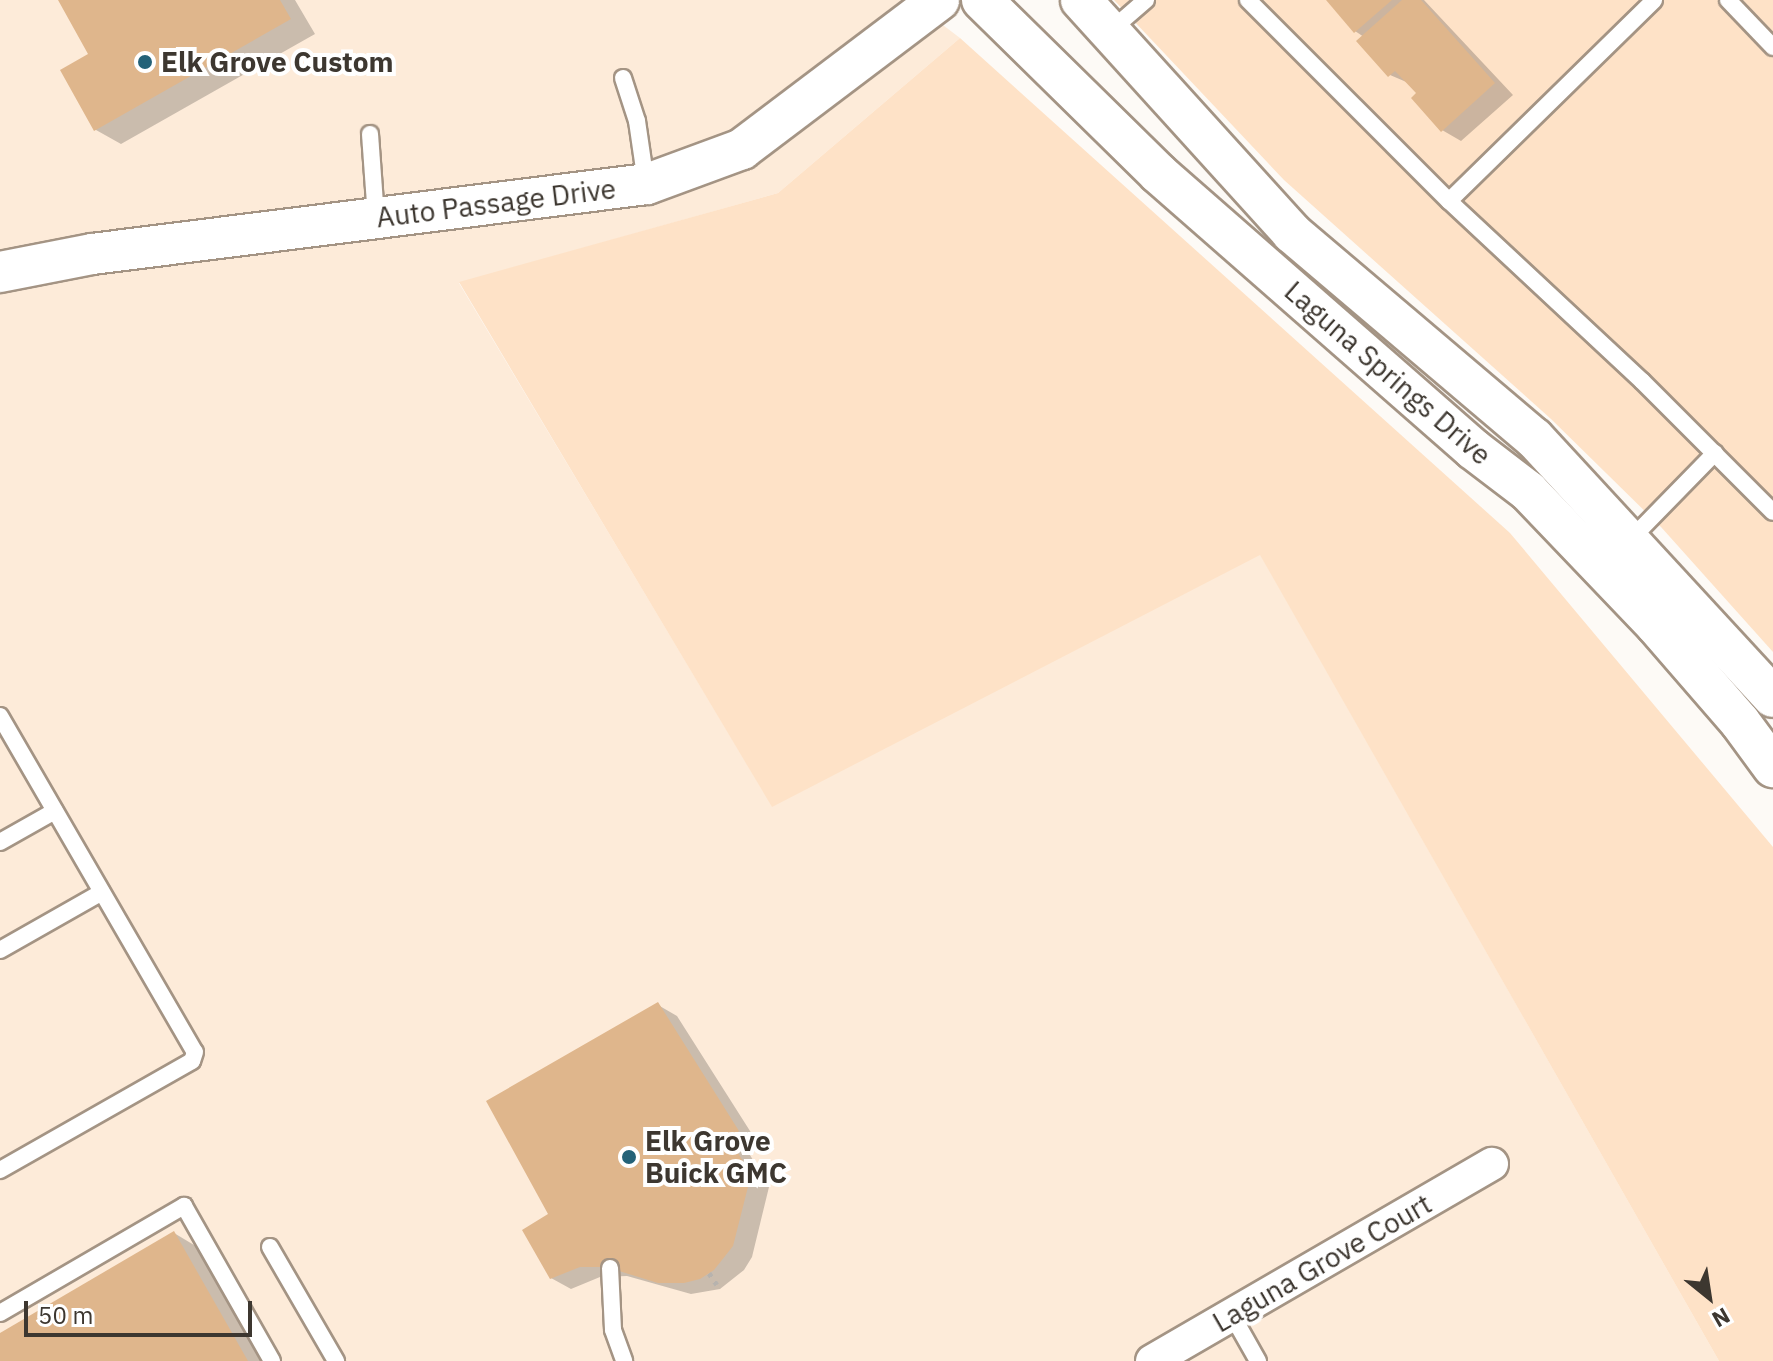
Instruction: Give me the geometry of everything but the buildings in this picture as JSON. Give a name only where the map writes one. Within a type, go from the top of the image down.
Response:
[{"type":"street","name":"Auto Passage Drive","points":[[0,272],[92,254],[647,184],[742,149],[939,0]]},
{"type":"street","name":"Laguna Springs Drive","points":[[982,0],[1159,174],[1473,449],[1528,491],[1656,625],[1740,722],[1773,767]]},
{"type":"street","name":"Laguna Springs Drive","points":[[1081,0],[1292,233],[1534,438],[1773,697]]},
{"type":"street","name":"Laguna Grove Court","points":[[1152,1361],[1492,1164]]},
{"type":"lane","points":[[1109,32],[1146,0]]},
{"type":"lane","points":[[1248,0],[1449,201],[1715,453],[1773,512]]},
{"type":"lane","points":[[1449,201],[1654,0]]},
{"type":"lane","points":[[1728,0],[1773,47]]},
{"type":"lane","points":[[623,78],[637,121],[647,184]]},
{"type":"lane","points":[[370,134],[376,219]]},
{"type":"lane","points":[[1629,541],[1715,453]]},
{"type":"lane","points":[[0,716],[195,1052],[192,1061],[0,1170]]},
{"type":"lane","points":[[0,842],[55,811]]},
{"type":"lane","points":[[0,950],[102,892]]},
{"type":"lane","points":[[0,1313],[184,1206],[272,1361]]},
{"type":"lane","points":[[270,1247],[336,1361]]},
{"type":"lane","points":[[610,1268],[613,1330],[624,1361]]},
{"type":"lane","points":[[1232,1315],[1258,1361]]},
{"type":"path","points":[[709,1273],[717,1285]]},
{"type":"shaded area","points":[[0,0],[910,0],[960,38],[778,193],[459,283],[772,806],[1260,554],[1719,1361],[0,1361]]},
{"type":"shaded area","points":[[1114,0],[1773,0],[1773,652],[1661,527],[1551,419],[1284,180]]},
{"type":"shaded area","points":[[960,38],[1510,533],[1773,847],[1773,1361],[1719,1361],[1260,555],[772,807],[459,282],[778,193]]},
{"type":"place","name":"Elk Grove Custom","points":[[145,62]]},
{"type":"place","name":"Elk Grove Buick GMC","points":[[629,1157]]}]
